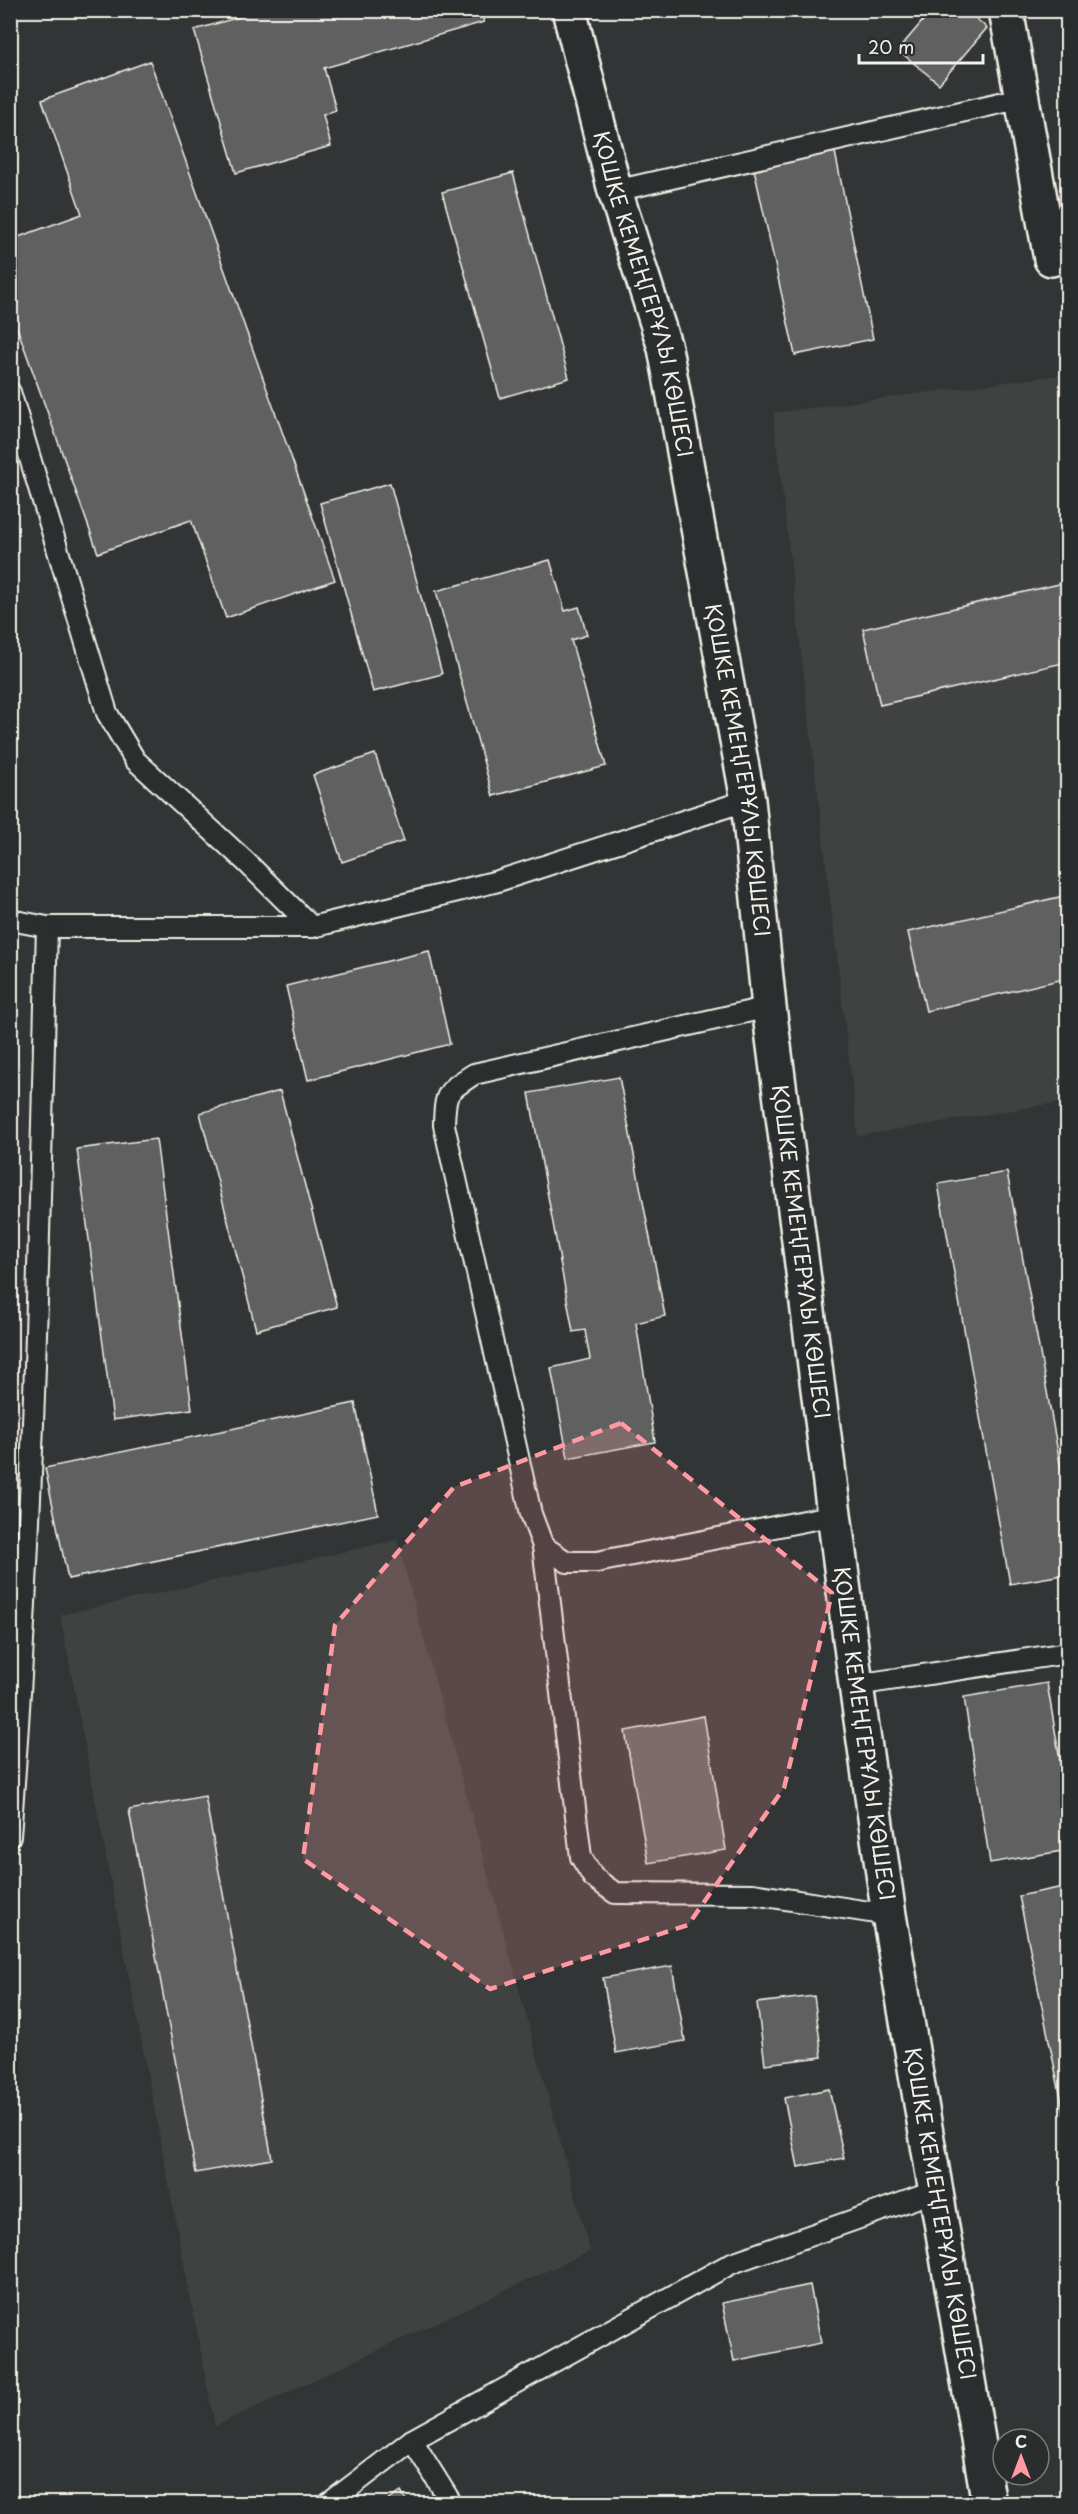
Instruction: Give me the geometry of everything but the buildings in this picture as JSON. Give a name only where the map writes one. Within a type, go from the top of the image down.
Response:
[{"type":"street","name":"ҚОШКЕ КЕМЕҢГЕРҰЛЫ КӨШЕСІ","points":[[569,10],[615,191],[664,348],[748,800],[769,1007],[855,1686],[890,1915],[989,2504]]},
{"type":"street","points":[[1006,10],[1051,259]]},
{"type":"lane","points":[[615,191],[1022,98]]},
{"type":"lane","points":[[10,392],[107,713],[135,760],[245,861],[312,927]]},
{"type":"lane","points":[[10,920],[47,927],[312,927],[498,882],[748,800]]},
{"type":"lane","points":[[10,1836],[34,1444],[47,927]]},
{"type":"lane","points":[[769,1007],[474,1074],[453,1088],[445,1099],[444,1125],[531,1514],[543,1546],[581,1857],[593,1877],[615,1893],[753,1894],[890,1915]]},
{"type":"lane","points":[[543,1546],[567,1562],[597,1562],[835,1515]]},
{"type":"lane","points":[[855,1686],[1068,1653]]},
{"type":"lane","points":[[328,2504],[412,2440],[732,2263],[936,2191]]},
{"type":"lane","points":[[412,2440],[452,2504]]},
{"type":"highlighted area","points":[[621,1423],[832,1593],[784,1788],[688,1925],[490,1989],[303,1859],[335,1625],[454,1487]]},
{"type":"shaded area","points":[[1067,374],[1067,1101],[858,1136],[773,413]]},
{"type":"shaded area","points":[[397,1540],[590,2251],[215,2426],[60,1615]]}]
